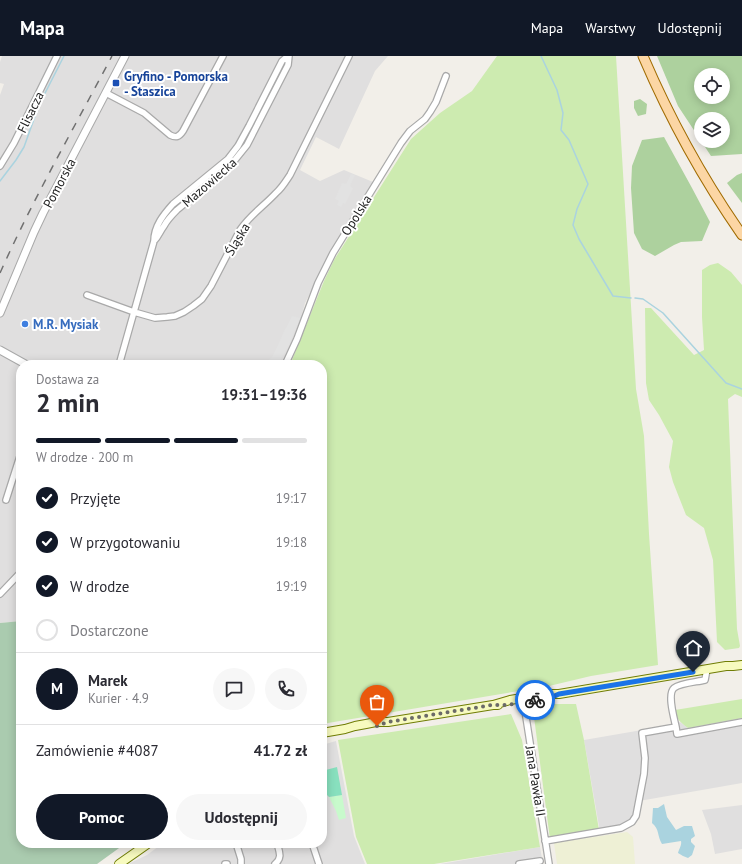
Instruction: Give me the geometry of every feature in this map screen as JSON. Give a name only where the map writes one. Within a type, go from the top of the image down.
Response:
[{"type":"main road","points":[[643,56],[669,113],[696,164],[725,211],[742,235]]},
{"type":"main road","points":[[327,732],[345,729],[356,730],[382,725],[388,722],[492,705],[504,701],[523,700],[546,694],[559,694],[726,666],[742,661]]},
{"type":"main road","points":[[726,666],[742,665]]},
{"type":"main road","points":[[120,864],[142,848]]},
{"type":"street","name":"Flisacza","points":[[0,166],[14,143],[57,56]]},
{"type":"street","name":"Pomorska","points":[[0,313],[43,213],[125,56]]},
{"type":"street","points":[[106,93],[144,113],[170,135],[177,137],[181,135],[223,56]]},
{"type":"street","name":"Mazowiecka","points":[[120,360],[154,240],[158,237],[170,217],[230,166],[240,155],[247,145],[288,65],[289,56]]},
{"type":"street","name":"Śląska","points":[[87,295],[155,318],[175,316],[184,312],[202,299],[211,286],[246,221],[275,194],[290,175],[349,56]]},
{"type":"street","name":"Opolska","points":[[287,360],[297,339],[318,283],[333,253],[401,143],[410,131],[430,112],[436,102],[446,76]]},
{"type":"street","points":[[0,350],[18,360]]},
{"type":"street","points":[[6,500],[16,469]]},
{"type":"street","points":[[0,594],[16,577]]},
{"type":"street","points":[[707,669],[705,680],[675,687],[671,692],[677,734],[742,722]]},
{"type":"street","name":"Jana Pawła II","points":[[523,700],[549,864]]},
{"type":"street","points":[[545,841],[620,828],[632,822],[636,816],[644,774],[642,733],[676,727]]},
{"type":"street","points":[[238,848],[242,864]]},
{"type":"street","points":[[275,864],[280,860],[278,848]]},
{"type":"street","points":[[314,848],[319,864]]},
{"type":"street","points":[[519,864],[540,861]]},
{"type":"shaded area","points":[[2,56],[388,56],[375,71],[339,149],[316,137],[300,170],[320,181],[344,170],[373,182],[355,209],[305,303],[301,318],[283,360],[16,360],[16,621],[0,623],[0,95],[4,84],[0,83],[0,62]]},
{"type":"shaded area","points":[[351,174],[355,175],[350,186],[353,188],[345,204],[343,203],[341,207],[337,205],[339,201],[335,199],[342,183],[346,184]]},
{"type":"shaded area","points":[[292,316],[300,318],[289,345],[281,360],[269,360],[272,357]]},
{"type":"shaded area","points":[[742,718],[742,783],[639,801],[633,822],[600,832],[584,740],[671,725],[680,722],[688,728]]},
{"type":"shaded area","points":[[336,741],[354,836],[365,864],[128,864],[147,855],[156,848],[327,848],[327,744]]},
{"type":"shaded area","points":[[742,805],[742,849],[715,854],[711,834],[702,810]]},
{"type":"shaded area","points":[[540,847],[543,864],[440,864]]},
{"type":"green space","points":[[497,56],[616,56],[636,389],[644,436],[658,665],[591,676],[549,686],[327,723],[327,360],[292,360],[334,260],[411,139],[440,113],[472,91]]},
{"type":"green space","points":[[657,56],[742,56],[742,154],[711,156],[706,148],[730,148],[730,112],[694,112],[694,130],[678,106]]},
{"type":"green space","points":[[283,64],[285,65],[248,139],[241,149],[223,170],[180,206],[158,233],[161,222],[174,206],[228,161]]},
{"type":"green space","points":[[640,99],[647,104],[646,114],[638,116],[634,108],[634,101]]},
{"type":"green space","points":[[664,137],[710,222],[702,241],[681,242],[655,256],[642,249],[634,233],[631,188],[632,166],[642,140]]},
{"type":"green space","points":[[742,173],[742,203],[727,183]]},
{"type":"green space","points":[[718,263],[731,272],[742,285],[742,397],[735,394],[728,399],[737,629],[740,646],[739,648],[725,650],[717,642],[713,560],[704,528],[686,515],[673,482],[669,467],[673,441],[649,400],[646,383],[645,308],[651,308],[694,355],[704,350],[702,270],[710,265]]},
{"type":"green space","points":[[16,621],[16,848],[119,848],[97,864],[0,864],[0,623]]},
{"type":"green space","points":[[742,699],[742,718],[688,728],[679,720],[675,710]]},
{"type":"green space","points":[[551,704],[576,704],[584,740],[599,830],[550,839],[534,717],[541,706]]},
{"type":"green space","points":[[511,714],[522,740],[540,847],[434,864],[367,864],[356,837],[338,740]]},
{"type":"green space","points":[[337,767],[342,795],[329,797],[327,795],[327,770]]},
{"type":"green space","points":[[342,795],[346,818],[339,820],[329,797]]},
{"type":"green space","points":[[627,832],[633,837],[635,864],[557,864],[554,843]]},
{"type":"water","points":[[664,804],[667,817],[676,830],[684,826],[692,826],[695,836],[691,839],[691,842],[695,846],[692,855],[688,858],[678,853],[681,846],[681,841],[662,844],[656,828],[652,823],[653,808],[658,808]]},
{"type":"waterway","points":[[0,181],[24,147],[39,105],[64,56]]},
{"type":"waterway","points":[[541,56],[557,90],[563,113],[561,130],[569,140],[588,184],[577,209],[573,225],[579,239],[613,296],[631,298]]},
{"type":"waterway","points":[[635,298],[643,299],[663,313],[726,383],[742,389]]},
{"type":"railway","points":[[0,273],[40,191],[112,56]]},
{"type":"way so far","points":[[377,726],[388,722],[492,705],[507,705],[535,700]]},
{"type":"place","name":"Gryfino - Pomorska - Staszica","points":[[116,83]]},
{"type":"place","name":"M.R. Mysiak","points":[[25,324]]},
{"type":"route","points":[[535,700],[550,698],[559,694],[693,672]]}]
